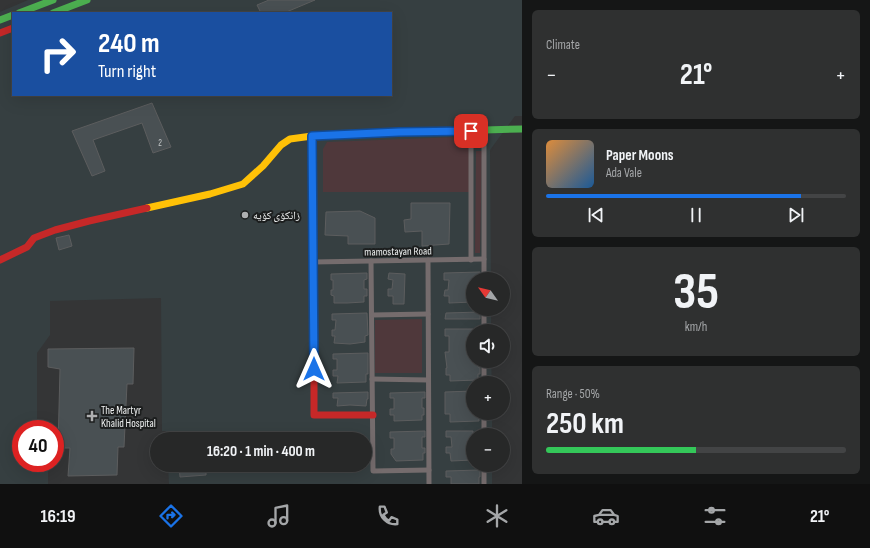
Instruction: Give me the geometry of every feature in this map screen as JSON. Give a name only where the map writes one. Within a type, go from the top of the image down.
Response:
[{"type":"street","points":[[23,12],[53,0]]},
{"type":"street","points":[[56,12],[87,0]]},
{"type":"street","points":[[0,20],[12,15]]},
{"type":"street","points":[[0,33],[12,28]]},
{"type":"street","points":[[0,260],[27,247],[34,238],[55,230],[210,194],[243,184],[263,166],[281,145],[290,139],[312,136],[399,132],[522,129]]},
{"type":"street","points":[[484,130],[484,272]]},
{"type":"street","points":[[471,131],[471,260]]},
{"type":"street","points":[[312,136],[314,415],[372,415]]},
{"type":"street","name":"mamostayan Road","points":[[313,262],[484,259]]},
{"type":"street","points":[[428,260],[429,484]]},
{"type":"street","points":[[372,261],[373,471],[429,470]]},
{"type":"street","points":[[372,315],[428,314]]},
{"type":"street","points":[[372,379],[428,380]]},
{"type":"street","points":[[484,472],[484,484]]},
{"type":"shaded area","name":"زانکۆی کۆیە","points":[[28,0],[522,0],[522,116],[515,116],[490,150],[491,272],[466,272],[466,316],[491,316],[491,324],[466,324],[466,368],[491,368],[492,376],[466,376],[466,420],[492,420],[492,428],[466,428],[466,472],[492,472],[492,484],[169,484],[168,472],[372,472],[372,432],[162,431],[161,298],[50,301],[50,335],[37,353],[37,420],[12,420],[12,472],[48,472],[48,484],[0,484],[0,12]]},
{"type":"shaded area","points":[[457,137],[469,145],[469,192],[323,192],[323,149],[327,142]]},
{"type":"shaded area","points":[[476,151],[482,151],[480,253],[475,253]]},
{"type":"shaded area","points":[[422,319],[422,373],[375,373],[375,320]]},
{"type":"building","points":[[269,0],[315,0],[286,12],[260,12],[257,5]]},
{"type":"building","points":[[152,103],[171,147],[153,153],[142,123],[93,140],[105,171],[92,176],[72,131]]},
{"type":"building","points":[[411,203],[450,203],[449,244],[422,246],[422,231],[405,232],[404,220],[411,219]]},
{"type":"building","points":[[360,211],[375,218],[375,244],[348,244],[348,236],[325,235],[326,212]]},
{"type":"building","points":[[69,235],[72,246],[59,250],[56,238]]},
{"type":"building","points":[[466,272],[466,302],[449,303],[449,296],[444,296],[445,290],[448,290],[449,280],[444,280],[444,273]]},
{"type":"building","points":[[367,273],[367,279],[364,280],[364,289],[367,289],[367,296],[364,296],[364,302],[334,303],[334,296],[331,295],[331,290],[333,290],[333,280],[331,280],[331,274]]},
{"type":"building","points":[[389,273],[405,274],[404,304],[393,304],[393,296],[388,296],[388,289],[392,289],[393,280],[388,279]]},
{"type":"building","points":[[466,312],[466,316],[480,316],[480,319],[445,319],[446,313]]},
{"type":"building","points":[[367,313],[368,335],[365,336],[365,342],[350,344],[334,343],[335,336],[332,336],[332,330],[335,330],[336,320],[332,320],[332,314]]},
{"type":"building","points":[[445,329],[466,329],[466,368],[480,368],[480,374],[478,374],[478,376],[466,376],[466,380],[450,381],[450,375],[446,375],[447,368],[445,352],[449,352],[449,336],[445,336]]},
{"type":"building","name":"The Martyr Khalid Hospital","points":[[134,348],[133,384],[127,384],[124,447],[118,447],[117,475],[68,476],[70,448],[64,448],[64,420],[59,420],[60,369],[48,367],[48,349]]},
{"type":"building","points":[[368,353],[368,374],[366,374],[366,382],[337,383],[338,376],[333,376],[333,370],[337,370],[337,359],[333,359],[333,354]]},
{"type":"building","points":[[466,391],[466,420],[479,421],[450,422],[450,414],[445,414],[445,392]]},
{"type":"building","points":[[368,392],[366,406],[337,406],[338,398],[333,398],[333,393]]},
{"type":"building","points":[[425,392],[425,398],[422,398],[424,415],[422,415],[422,420],[394,421],[394,415],[390,415],[390,409],[394,409],[394,398],[390,398],[390,393]]},
{"type":"building","points":[[425,431],[425,437],[422,437],[422,448],[425,448],[423,460],[396,461],[391,454],[391,449],[394,449],[394,438],[390,438],[390,432]]},
{"type":"building","points":[[446,431],[466,431],[466,460],[451,461],[450,453],[446,453],[446,447],[452,447],[451,437],[446,437]]},
{"type":"building","points":[[446,471],[480,472],[479,484],[451,484],[451,477],[446,477]]},
{"type":"building","points":[[180,472],[206,472],[206,475],[180,477]]},
{"type":"traffic: fast","points":[[22,12],[53,0]]},
{"type":"traffic: fast","points":[[56,12],[87,0]]},
{"type":"traffic: fast","points":[[0,20],[12,15]]},
{"type":"traffic: fast","points":[[484,130],[522,129]]},
{"type":"traffic: slow","points":[[147,208],[210,194],[243,184],[263,166],[281,145],[290,139],[312,136],[362,134]]},
{"type":"traffic: slow","points":[[312,136],[314,354]]},
{"type":"traffic: jam","points":[[0,33],[12,28]]},
{"type":"traffic: jam","points":[[362,134],[471,131]]},
{"type":"traffic: jam","points":[[0,260],[27,247],[34,238],[55,230],[147,208]]},
{"type":"traffic: jam","points":[[314,354],[314,415],[373,415]]},
{"type":"place","name":"زانکۆی کۆیە","points":[[245,215]]},
{"type":"place","name":"The Martyr Khalid Hospital","points":[[92,416]]},
{"type":"route","points":[[314,369],[312,136],[399,132],[471,131]]}]
